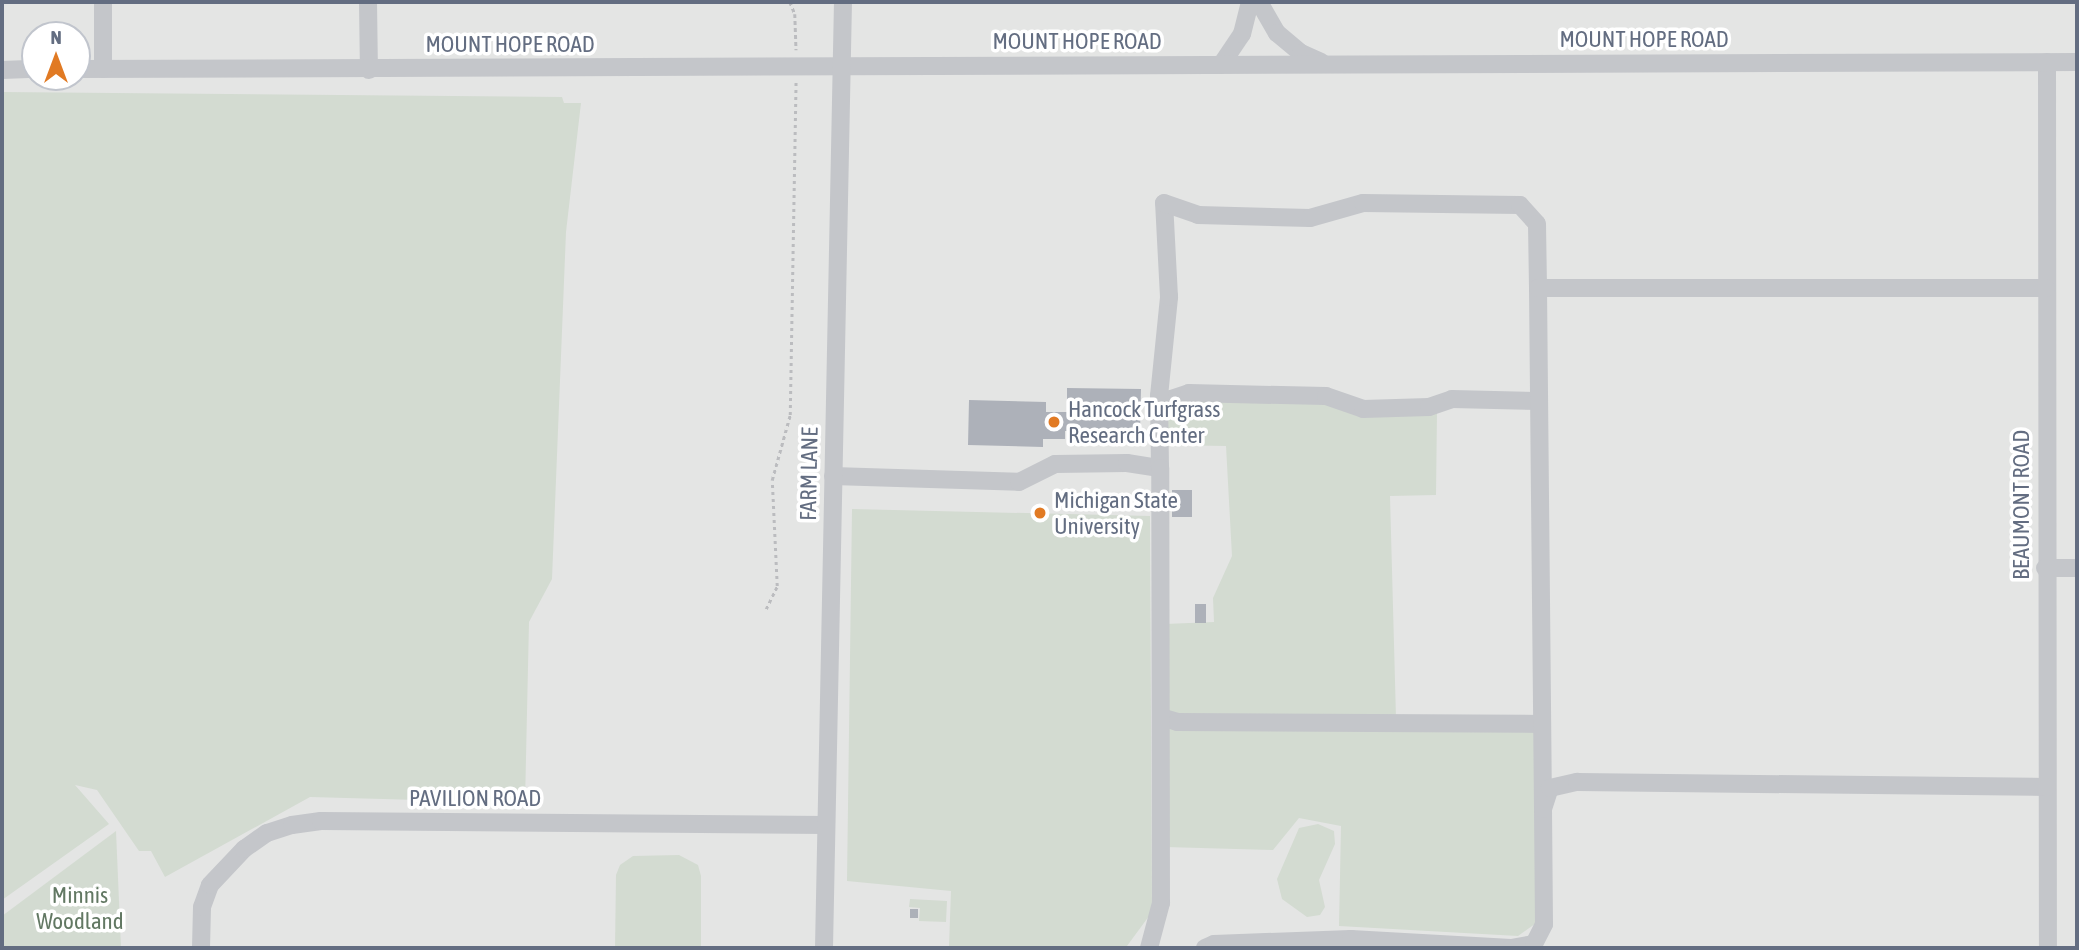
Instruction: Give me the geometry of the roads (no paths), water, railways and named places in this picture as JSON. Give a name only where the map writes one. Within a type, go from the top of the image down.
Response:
[{"type":"street","points":[[103,2],[103,69]]},
{"type":"street","points":[[368,2],[369,70]]},
{"type":"street","name":"FARM LANE","points":[[824,948],[843,2]]},
{"type":"street","points":[[1221,65],[1235,50],[1250,2]]},
{"type":"street","points":[[1259,2],[1277,33],[1301,53],[1327,65]]},
{"type":"street","name":"BEAUMONT ROAD","points":[[2047,62],[2045,568],[2048,948]]},
{"type":"street","name":"MOUNT HOPE ROAD","points":[[91,69],[2077,62]]},
{"type":"street","points":[[2,70],[21,69]]},
{"type":"street","points":[[1149,948],[1161,903],[1160,412],[1169,297],[1164,203],[1198,215],[1310,218],[1363,203],[1520,205],[1537,224],[1544,924],[1534,944],[1511,948],[1351,944],[1214,944],[1205,948]]},
{"type":"street","points":[[1538,288],[2046,288]]},
{"type":"street","points":[[1160,412],[1171,398],[1189,393],[1326,396],[1363,409],[1429,407],[1452,399],[1539,401]]},
{"type":"street","points":[[834,476],[1019,482],[1055,464],[1127,463],[1160,468]]},
{"type":"street","points":[[2045,568],[2077,568]]},
{"type":"street","points":[[1161,717],[1177,722],[1542,724]]},
{"type":"street","points":[[1543,809],[1550,788],[1577,782],[2047,787]]},
{"type":"street","name":"PAVILION ROAD","points":[[201,948],[202,907],[210,885],[244,849],[267,833],[292,825],[321,821],[826,825]]},
{"type":"place","name":"Hancock Turfgrass Research Center","points":[[1054,422]]},
{"type":"place","name":"Michigan State University","points":[[1040,513]]},
{"type":"park label","name":"Minnis Woodland","points":[[80,908]]}]
